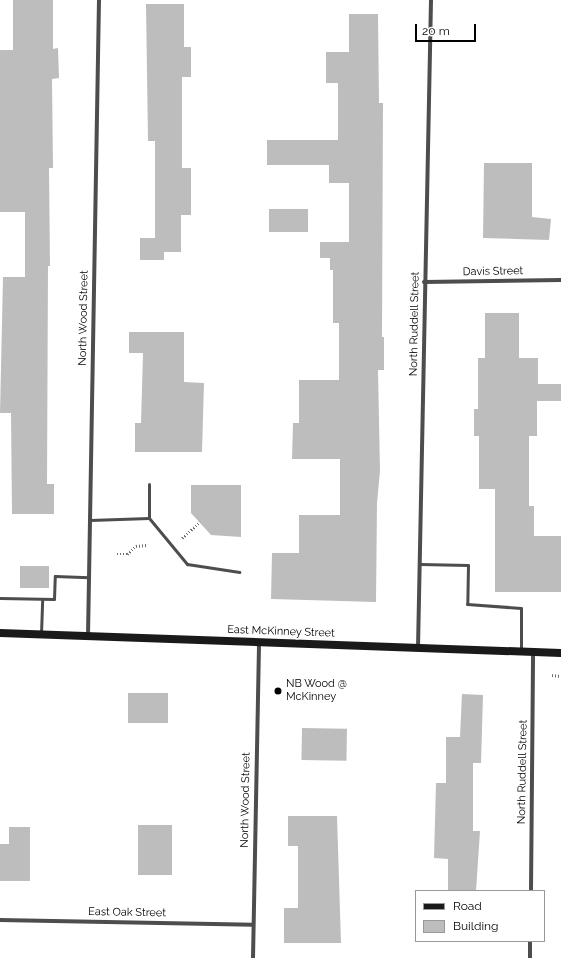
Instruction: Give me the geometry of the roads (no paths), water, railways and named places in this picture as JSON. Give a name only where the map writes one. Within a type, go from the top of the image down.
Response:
[{"type":"main road","name":"East McKinney Street","points":[[0,633],[561,653]]},
{"type":"street","name":"North Wood Street","points":[[88,636],[99,0]]},
{"type":"street","name":"North Ruddell Street","points":[[418,648],[424,282],[431,0]]},
{"type":"street","name":"Davis Street","points":[[424,282],[561,280]]},
{"type":"street","name":"North Wood Street","points":[[252,958],[259,642]]},
{"type":"street","name":"North Ruddell Street","points":[[531,890],[533,653]]},
{"type":"street","name":"East Oak Street","points":[[0,920],[253,925]]},
{"type":"street","points":[[530,942],[530,958]]},
{"type":"lane","points":[[149,484],[149,518],[187,564],[239,572]]},
{"type":"lane","points":[[90,520],[149,518]]},
{"type":"lane","points":[[420,564],[468,565],[467,604],[521,608],[521,652]]},
{"type":"lane","points":[[0,598],[54,599],[55,576],[89,577]]},
{"type":"lane","points":[[41,634],[42,599]]},
{"type":"place","name":"NB Wood @ McKinney","points":[[278,691]]}]
